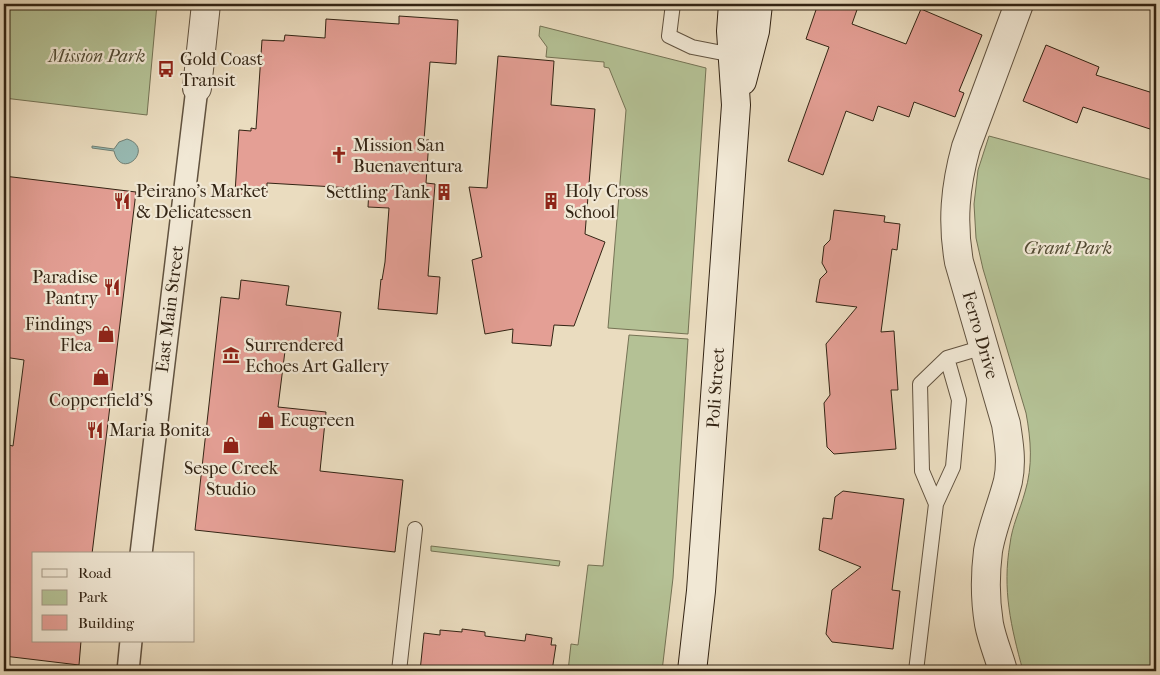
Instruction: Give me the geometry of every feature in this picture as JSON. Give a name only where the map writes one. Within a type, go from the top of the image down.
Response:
[{"type":"main road","name":"East Main Street","points":[[196,88],[206,4]]},
{"type":"main road","name":"Poli Street","points":[[692,671],[701,591],[736,105],[731,31],[733,4]]},
{"type":"main road","name":"Poli Street","points":[[736,105],[755,31],[758,4]]},
{"type":"main road","name":"Ferro Drive","points":[[1004,671],[989,624],[986,578],[988,551],[994,524],[1008,481],[1010,447],[1006,424],[959,262],[954,210],[960,170],[966,147],[1019,4]]},
{"type":"street","name":"East Main Street","points":[[141,552],[196,88]]},
{"type":"street","points":[[128,671],[131,642]]},
{"type":"lane","points":[[673,4],[669,36],[692,46],[733,55]]},
{"type":"lane","points":[[936,504],[922,471],[920,384],[947,358],[984,347]]},
{"type":"lane","points":[[916,671],[936,504],[953,467],[958,400],[947,358]]},
{"type":"lane","points":[[399,671],[415,529]]},
{"type":"green space","name":"Mission Park","points":[[4,4],[157,4],[147,115],[4,98]]},
{"type":"green space","points":[[540,26],[706,68],[688,334],[608,328],[626,110],[609,68],[604,67],[604,62],[546,57],[547,47],[539,36]]},
{"type":"green space","name":"Grant Park","points":[[989,136],[1156,181],[1156,671],[1023,671],[1009,608],[1007,577],[1011,537],[1028,482],[1030,443],[1026,413],[983,269],[976,238],[974,204],[978,170]]},
{"type":"green space","points":[[629,335],[688,339],[673,578],[662,671],[568,671],[571,644],[578,645],[588,565],[603,566]]},
{"type":"green space","points":[[431,546],[560,561],[559,566],[431,551]]},
{"type":"water","points":[[127,139],[135,143],[138,149],[134,160],[129,163],[123,163],[118,160],[114,151],[92,148],[92,146],[114,149],[119,142]]},
{"type":"building","points":[[818,4],[859,4],[852,24],[906,44],[921,9],[982,35],[959,91],[964,93],[955,117],[914,102],[909,117],[878,106],[873,121],[846,111],[823,175],[788,161],[829,47],[806,39]]},
{"type":"building","points":[[399,16],[458,20],[456,64],[430,62],[424,140],[429,140],[426,183],[435,184],[428,276],[440,277],[437,314],[378,309],[385,262],[389,208],[368,207],[369,189],[267,183],[267,195],[238,195],[239,193],[235,193],[239,130],[251,131],[251,128],[256,129],[262,40],[284,41],[285,35],[325,38],[326,19],[399,24]]},
{"type":"building","points":[[1046,45],[1099,67],[1096,75],[1156,94],[1156,131],[1083,107],[1077,123],[1023,101]]},
{"type":"building","name":"Holy Cross School","points":[[498,56],[554,61],[551,105],[595,109],[585,234],[605,242],[574,326],[554,325],[551,346],[512,343],[513,329],[485,334],[472,260],[482,257],[469,187],[487,188]]},
{"type":"building","points":[[4,176],[136,192],[92,552],[32,552],[32,642],[81,642],[79,665],[4,656],[4,444],[13,446],[24,360],[4,357]]},
{"type":"building","points":[[834,210],[885,216],[884,222],[900,224],[897,250],[892,249],[881,332],[894,331],[898,390],[891,390],[896,449],[834,454],[827,447],[824,403],[830,395],[826,344],[857,307],[816,302],[820,279],[827,272],[822,263],[824,246],[830,240]]},
{"type":"building","points":[[241,280],[289,286],[286,305],[341,312],[336,349],[286,343],[278,407],[326,412],[320,471],[403,480],[395,552],[195,530],[221,297],[239,299]]},
{"type":"building","points":[[843,491],[904,499],[892,590],[900,591],[893,649],[832,642],[826,634],[832,590],[861,567],[819,550],[823,518],[832,519],[835,497]]},
{"type":"building","points":[[462,629],[485,632],[485,636],[525,641],[526,634],[552,638],[551,645],[556,645],[552,671],[420,671],[424,633],[440,635],[440,630],[462,632]]},
{"type":"place","name":"Gold Coast Transit","points":[[166,69]]},
{"type":"place","name":"Mission San Buenaventura","points":[[339,155]]},
{"type":"place","name":"Settling Tank","points":[[444,192]]},
{"type":"place","name":"Peirano's Market & Delicatessen","points":[[122,201]]},
{"type":"place","name":"Holy Cross School","points":[[551,201]]},
{"type":"place","name":"Paradise Pantry","points":[[112,287]]},
{"type":"place","name":"Findings Flea","points":[[106,334]]},
{"type":"place","name":"Surrendered Echoes Art Gallery","points":[[231,355]]},
{"type":"place","name":"Copperfield'S","points":[[101,377]]},
{"type":"place","name":"Ecugreen","points":[[266,420]]},
{"type":"place","name":"Maria Bonita","points":[[95,430]]},
{"type":"place","name":"Sespe Creek Studio","points":[[231,445]]}]
